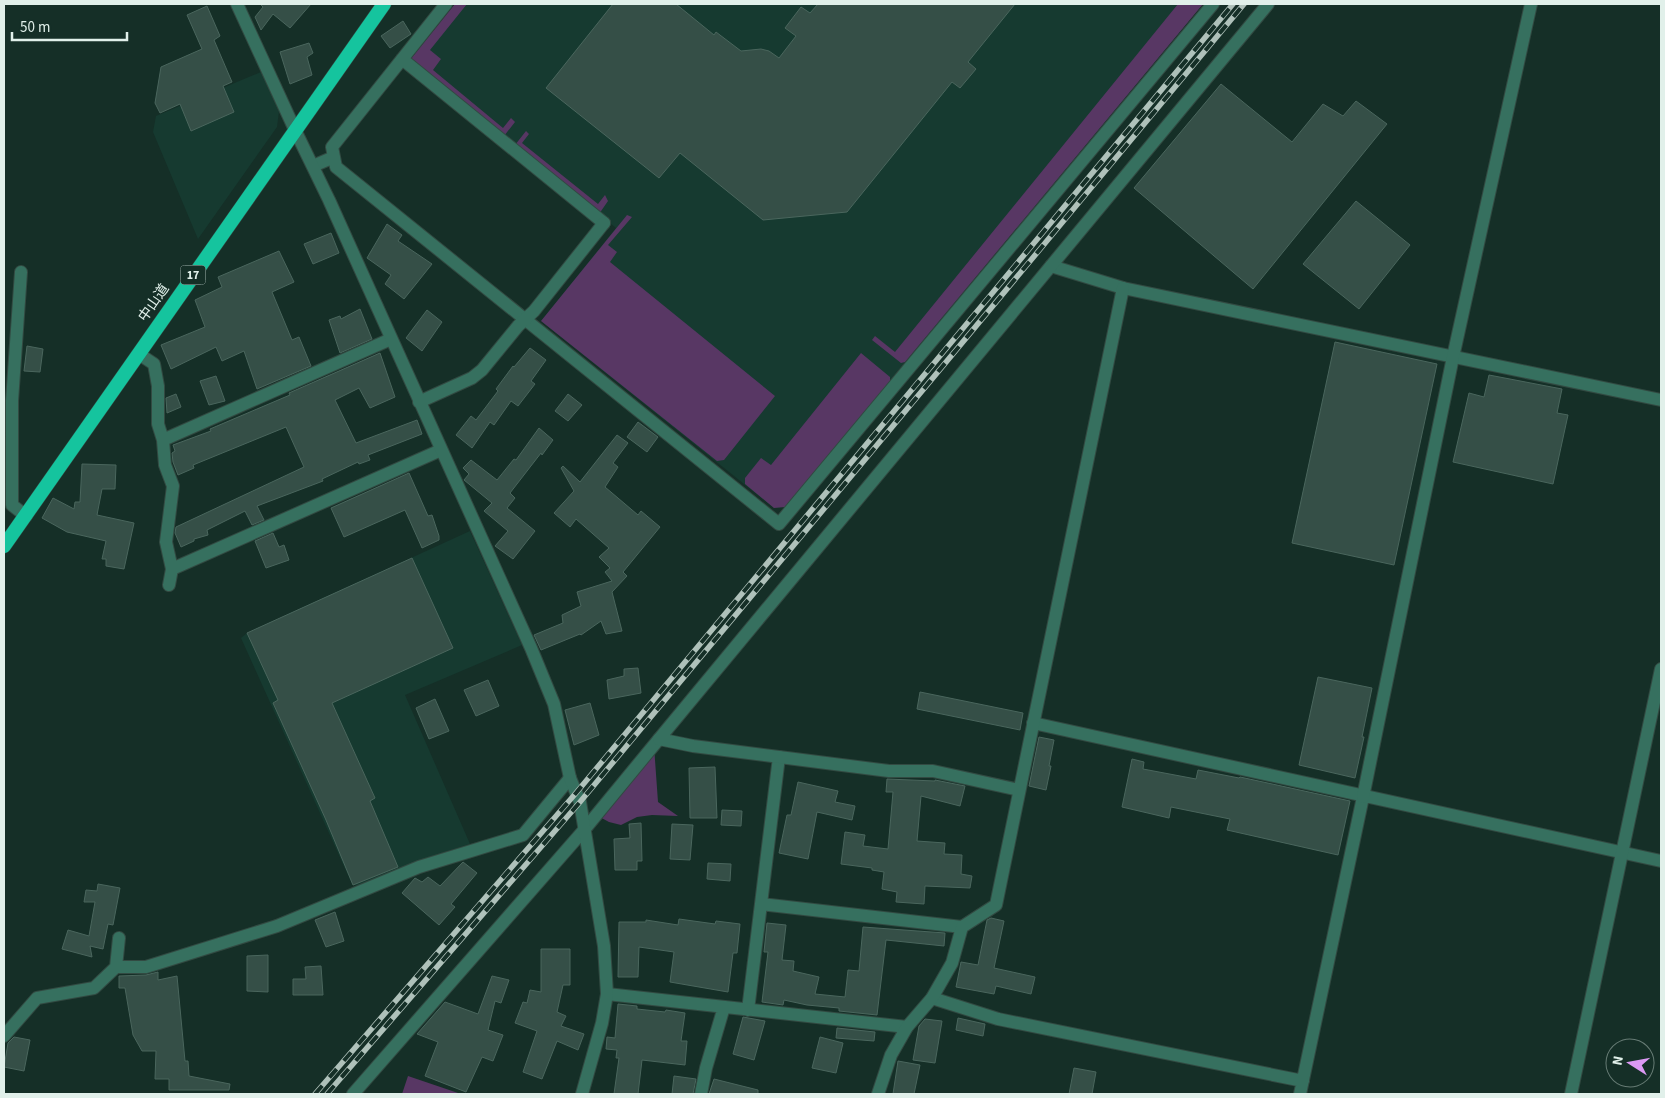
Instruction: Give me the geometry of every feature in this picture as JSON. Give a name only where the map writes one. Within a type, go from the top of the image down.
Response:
[{"type":"highway","name":"中山道","points":[[4,546],[384,4]]},
{"type":"street","points":[[237,4],[420,402],[531,648],[554,704],[570,778],[580,802],[604,946],[607,994],[602,1023],[582,1094]]},
{"type":"street","points":[[446,4],[332,147],[336,167],[779,524],[1213,4]]},
{"type":"street","points":[[353,1094],[584,830],[1268,4]]},
{"type":"street","points":[[1300,1094],[1454,357],[1531,4]]},
{"type":"street","points":[[402,59],[604,223],[482,370],[467,381],[420,402]]},
{"type":"street","points":[[313,166],[334,157]]},
{"type":"street","points":[[1051,266],[1123,288],[1661,400]]},
{"type":"street","points":[[21,272],[12,401],[12,505],[26,516]]},
{"type":"street","points":[[761,904],[962,927],[996,905],[1123,288]]},
{"type":"street","points":[[163,440],[391,339]]},
{"type":"street","points":[[139,354],[154,364],[158,386],[158,424],[163,440],[165,465],[172,486],[166,542],[172,569],[169,585]]},
{"type":"street","points":[[172,569],[441,450]]},
{"type":"street","points":[[1571,1094],[1661,669]]},
{"type":"street","points":[[1033,723],[1661,861]]},
{"type":"street","points":[[659,739],[889,771],[933,771],[1019,790]]},
{"type":"street","points":[[748,1010],[779,757]]},
{"type":"street","points":[[116,967],[146,967],[277,926],[419,867],[523,834],[570,778]]},
{"type":"street","points":[[878,1094],[891,1055],[907,1027],[932,998],[952,963],[962,927]]},
{"type":"street","points":[[4,1036],[37,998],[94,988],[116,967],[119,938]]},
{"type":"street","points":[[607,994],[907,1027]]},
{"type":"street","points":[[932,998],[998,1019],[1304,1081]]},
{"type":"street","points":[[701,1094],[706,1068],[724,1007]]},
{"type":"shaded area","points":[[455,4],[1203,4],[785,507],[774,508],[541,321],[616,228],[410,60]]},
{"type":"shaded area","points":[[455,4],[467,4],[430,50],[441,59],[433,70],[503,128],[511,118],[515,122],[504,136],[410,60]]},
{"type":"shaded area","points":[[1178,4],[1203,4],[905,362],[901,363],[872,340],[875,336],[895,352]]},
{"type":"shaded area","points":[[261,72],[279,111],[277,127],[198,239],[153,132],[156,116]]},
{"type":"shaded area","points":[[526,131],[529,134],[522,143],[598,204],[605,195],[608,201],[599,214],[515,145]]},
{"type":"shaded area","points":[[627,215],[632,217],[608,245],[617,252],[610,262],[775,396],[724,460],[717,461],[541,321]]},
{"type":"shaded area","points":[[861,353],[890,377],[890,381],[785,507],[774,508],[745,484],[745,478],[761,458],[771,465]]},
{"type":"shaded area","points":[[470,531],[522,645],[405,695],[470,844],[420,860],[362,887],[352,884],[241,638],[247,633]]},
{"type":"shaded area","points":[[654,746],[658,802],[678,816],[652,815],[637,817],[621,825],[609,822],[596,815]]},
{"type":"shaded area","points":[[408,1076],[461,1094],[402,1094]]},
{"type":"building","points":[[260,4],[311,4],[290,28],[273,14],[261,30],[255,17],[263,7]]},
{"type":"building","points":[[613,4],[676,4],[714,35],[716,32],[741,51],[761,49],[769,51],[779,58],[796,36],[785,28],[801,7],[810,13],[818,4],[1015,4],[968,62],[976,69],[960,88],[952,82],[847,212],[763,220],[680,153],[659,178],[546,88]]},
{"type":"building","points":[[207,6],[220,36],[214,40],[232,82],[223,86],[234,112],[191,131],[180,104],[160,113],[155,103],[161,67],[202,49],[187,15]]},
{"type":"building","points":[[403,21],[411,34],[390,48],[381,36]]},
{"type":"building","points":[[309,43],[313,53],[307,57],[312,75],[290,84],[280,52]]},
{"type":"building","points":[[1221,84],[1292,142],[1323,104],[1343,116],[1356,101],[1387,124],[1253,289],[1134,188]]},
{"type":"building","points":[[1356,201],[1410,245],[1359,309],[1303,264]]},
{"type":"building","points":[[387,224],[402,235],[398,241],[432,264],[404,299],[385,284],[391,275],[367,258]]},
{"type":"building","points":[[331,233],[339,253],[313,264],[304,244]]},
{"type":"building","points":[[279,251],[294,282],[272,292],[292,340],[299,337],[311,366],[257,389],[244,351],[222,361],[216,347],[171,369],[161,345],[205,327],[195,300],[222,287],[218,277]]},
{"type":"building","points":[[360,309],[372,339],[340,353],[329,320],[340,316],[341,319]]},
{"type":"building","points":[[427,310],[442,322],[422,351],[406,338]]},
{"type":"building","points":[[1335,342],[1437,364],[1394,565],[1292,543]]},
{"type":"building","points":[[27,346],[43,349],[40,372],[24,371]]},
{"type":"building","points":[[530,348],[546,360],[531,381],[535,384],[518,406],[511,401],[494,425],[490,422],[472,448],[456,435],[471,416],[476,420],[498,391],[496,389],[513,366]]},
{"type":"building","points":[[380,353],[395,397],[370,408],[359,388],[335,400],[356,443],[417,420],[422,434],[368,455],[370,460],[359,464],[358,462],[322,479],[323,481],[257,506],[264,520],[252,525],[245,511],[207,530],[208,535],[194,539],[194,541],[181,547],[175,533],[176,527],[304,467],[286,427],[193,465],[194,468],[178,475],[173,462],[172,453],[175,451],[173,445],[211,431],[210,429],[290,395],[289,393]]},
{"type":"building","points":[[1489,375],[1562,389],[1557,413],[1568,415],[1553,484],[1453,462],[1469,393],[1484,397]]},
{"type":"building","points":[[216,376],[225,401],[209,405],[200,381]]},
{"type":"building","points":[[176,394],[181,407],[167,413],[166,398]]},
{"type":"building","points":[[568,394],[582,405],[568,421],[555,411]]},
{"type":"building","points":[[638,422],[658,437],[647,452],[627,437]]},
{"type":"building","points":[[539,428],[553,440],[510,493],[515,498],[507,508],[535,531],[513,559],[495,546],[508,531],[484,511],[492,503],[464,480],[469,474],[463,468],[471,460],[497,480],[514,459],[516,460]]},
{"type":"building","points":[[617,435],[628,443],[613,463],[618,467],[605,487],[638,515],[641,511],[660,527],[623,572],[627,576],[612,592],[622,631],[606,634],[601,621],[581,635],[541,650],[534,635],[563,623],[562,615],[581,606],[577,592],[612,581],[605,572],[610,568],[599,557],[609,548],[576,519],[570,527],[554,513],[574,491],[561,468],[563,466],[580,482]]},
{"type":"building","points":[[82,464],[116,465],[115,489],[102,489],[97,515],[134,523],[124,569],[106,566],[106,559],[102,559],[106,541],[67,532],[42,518],[53,498],[74,509],[75,502],[80,502]]},
{"type":"building","points":[[409,473],[428,516],[432,515],[439,540],[422,548],[405,510],[344,537],[331,508]]},
{"type":"building","points":[[273,533],[279,547],[284,545],[289,560],[266,568],[255,541]]},
{"type":"building","points":[[412,558],[453,648],[332,703],[375,798],[370,801],[398,867],[353,885],[273,703],[278,700],[247,633]]},
{"type":"building","points":[[638,668],[641,693],[609,699],[607,680],[624,676],[624,669]]},
{"type":"building","points":[[1318,677],[1372,688],[1355,778],[1299,765]]},
{"type":"building","points":[[488,680],[499,706],[476,716],[464,690]]},
{"type":"building","points":[[920,692],[1023,713],[1020,730],[917,709]]},
{"type":"building","points":[[435,699],[449,731],[429,739],[416,708]]},
{"type":"building","points":[[590,703],[599,735],[574,745],[565,710]]},
{"type":"building","points":[[1039,737],[1054,740],[1046,790],[1029,786]]},
{"type":"building","points":[[1132,759],[1144,762],[1143,769],[1196,779],[1198,770],[1240,777],[1350,801],[1338,855],[1227,830],[1230,819],[1171,807],[1169,818],[1122,807]]},
{"type":"building","points":[[715,767],[717,818],[690,818],[689,768]]},
{"type":"building","points":[[887,779],[935,780],[965,786],[960,806],[921,796],[917,841],[945,843],[944,854],[962,855],[961,874],[972,876],[970,888],[925,886],[924,904],[896,902],[897,892],[882,889],[884,872],[872,870],[872,868],[841,864],[845,832],[865,835],[863,846],[888,849],[893,792],[886,792]]},
{"type":"building","points":[[798,782],[838,791],[835,802],[855,806],[852,820],[817,812],[808,859],[779,853],[787,815],[791,815]]},
{"type":"building","points":[[722,810],[742,811],[741,826],[721,825]]},
{"type":"building","points":[[641,823],[642,861],[637,861],[637,870],[615,870],[614,839],[630,838],[629,824]]},
{"type":"building","points":[[672,824],[693,825],[690,860],[670,859]]},
{"type":"building","points":[[463,862],[477,873],[451,904],[455,907],[439,925],[402,893],[415,878],[422,882],[428,877],[440,886]]},
{"type":"building","points":[[708,863],[731,864],[730,881],[707,879]]},
{"type":"building","points":[[98,884],[120,888],[113,925],[108,924],[103,949],[90,946],[92,957],[62,949],[68,930],[89,936],[95,902],[84,902],[86,890],[97,891]]},
{"type":"building","points":[[335,912],[344,941],[326,947],[315,920]]},
{"type":"building","points":[[991,918],[1004,921],[994,968],[1035,977],[1031,994],[996,986],[994,994],[956,987],[961,962],[978,965],[987,920]]},
{"type":"building","points":[[679,919],[715,924],[716,921],[740,924],[737,953],[733,953],[728,992],[670,982],[674,952],[639,947],[638,977],[618,977],[619,922],[646,922],[646,920],[678,925]]},
{"type":"building","points":[[767,923],[786,925],[782,960],[794,961],[793,971],[819,977],[815,994],[845,997],[848,970],[859,971],[863,927],[945,933],[944,946],[886,940],[877,1015],[839,1011],[839,1008],[807,1005],[784,1000],[783,1005],[762,1002],[768,952],[764,952]]},
{"type":"building","points":[[541,949],[570,949],[570,985],[563,985],[557,1012],[566,1016],[561,1026],[584,1034],[578,1050],[557,1041],[542,1079],[523,1072],[537,1031],[515,1023],[523,1002],[527,1003],[530,990],[541,992]]},
{"type":"building","points":[[268,955],[268,992],[247,991],[247,956]]},
{"type":"building","points":[[321,966],[323,995],[293,995],[293,979],[306,979],[305,967]]},
{"type":"building","points":[[158,972],[158,980],[177,976],[185,1061],[188,1061],[189,1076],[230,1084],[229,1090],[169,1090],[169,1079],[155,1079],[156,1051],[142,1051],[133,1035],[125,988],[119,988],[119,976],[146,975]]},
{"type":"building","points":[[492,976],[509,980],[501,1003],[495,1001],[488,1030],[503,1035],[493,1061],[482,1057],[466,1092],[425,1076],[438,1042],[417,1034],[445,1002],[478,1014]]},
{"type":"building","points":[[618,1004],[637,1006],[637,1009],[685,1013],[681,1041],[687,1041],[685,1065],[642,1060],[638,1094],[614,1094],[619,1058],[616,1058],[617,1050],[606,1049],[607,1037],[615,1038]]},
{"type":"building","points":[[743,1017],[765,1021],[754,1060],[733,1054]]},
{"type":"building","points":[[958,1018],[985,1024],[983,1036],[956,1030]]},
{"type":"building","points":[[925,1019],[942,1021],[935,1063],[913,1060],[919,1026]]},
{"type":"building","points":[[837,1028],[875,1032],[874,1041],[836,1038]]},
{"type":"building","points":[[14,1037],[30,1040],[24,1071],[4,1067],[8,1043]]},
{"type":"building","points":[[820,1037],[843,1043],[836,1073],[812,1068]]},
{"type":"building","points":[[898,1061],[920,1065],[914,1094],[893,1094]]},
{"type":"building","points":[[1074,1068],[1096,1072],[1092,1094],[1069,1094]]},
{"type":"building","points":[[674,1076],[696,1079],[693,1094],[672,1094]]},
{"type":"building","points":[[714,1079],[758,1090],[758,1094],[709,1094]]},
{"type":"railway","points":[[315,1094],[576,793],[1233,4]]},
{"type":"railway","points":[[327,1094],[580,802],[1244,4]]}]
